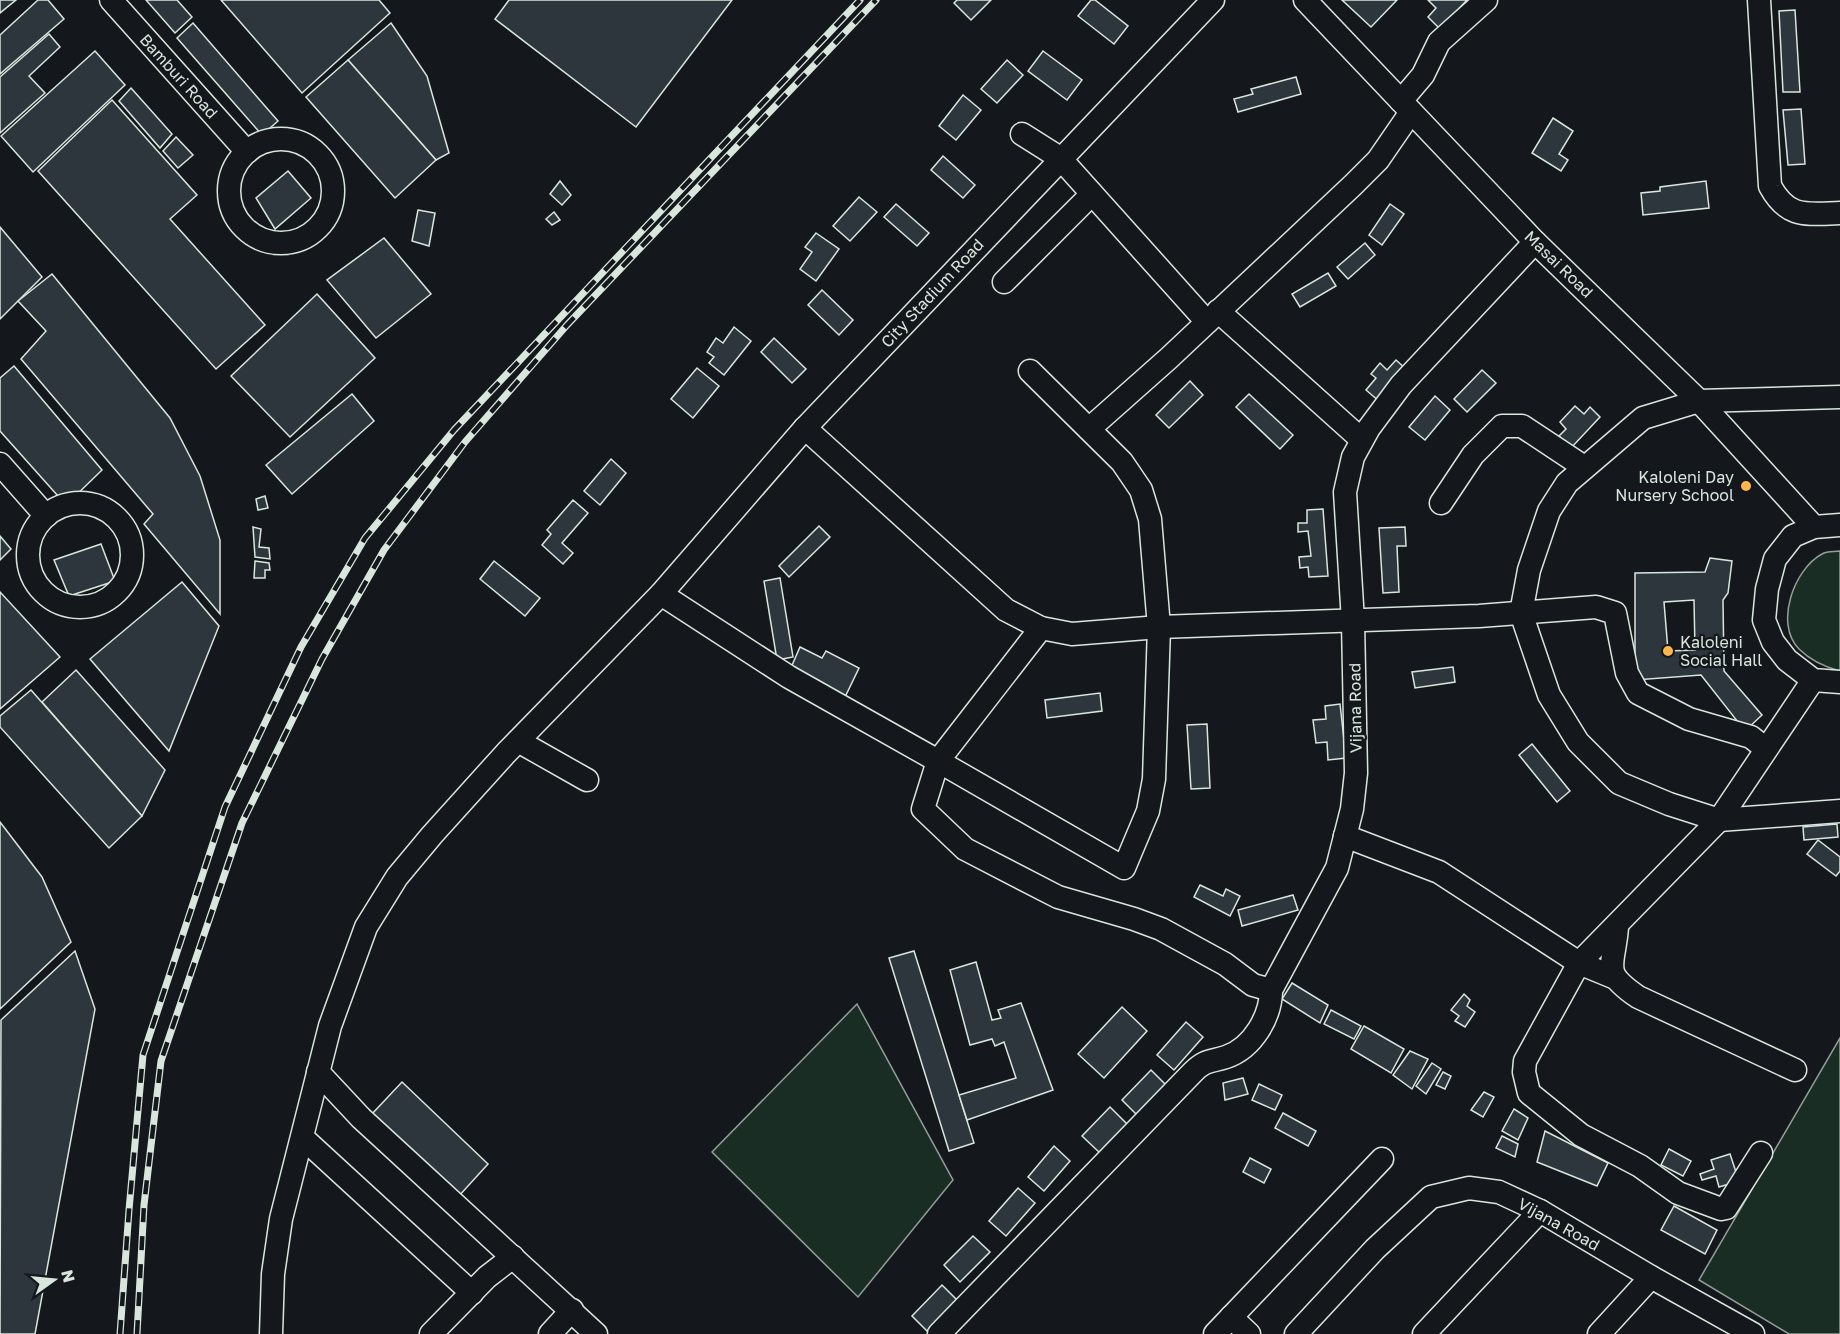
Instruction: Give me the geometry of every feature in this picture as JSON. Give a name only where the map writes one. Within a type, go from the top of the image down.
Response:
[{"type":"street","name":"Bamburi Road","points":[[111,0],[247,152]]},
{"type":"street","name":"City Stadium Road","points":[[272,1334],[276,1250],[318,1072],[343,985],[359,942],[378,906],[432,835],[518,741],[661,594],[805,428],[1213,0]]},
{"type":"street","name":"Masai Road","points":[[1305,0],[1535,242],[1699,400],[1814,527]]},
{"type":"street","points":[[1089,429],[1212,317],[1378,160],[1424,75],[1439,42],[1486,0]]},
{"type":"street","points":[[1759,0],[1770,186],[1778,202],[1792,212],[1840,213]]},
{"type":"street","points":[[1022,134],[1060,158],[1212,317],[1362,440]]},
{"type":"street","points":[[278,139],[302,144],[322,159],[330,174],[332,199],[323,223],[310,234],[295,242],[278,243],[261,239],[241,223],[230,199],[230,182],[236,166],[247,152],[261,143],[278,139]]},
{"type":"street","points":[[1004,282],[1092,194]]},
{"type":"street","name":"Vijana Road","points":[[939,1334],[1193,1072],[1209,1059],[1227,1057],[1263,1024],[1271,1006],[1271,990],[1337,868],[1356,773],[1353,621],[1345,492],[1353,457],[1362,440],[1401,385],[1535,242]]},
{"type":"street","points":[[661,594],[789,677],[1124,868],[1148,811],[1154,779],[1159,627],[1150,519],[1141,490],[1122,462],[1030,371]]},
{"type":"street","points":[[1840,398],[1699,400],[1643,418],[1567,483],[1549,511],[1529,570],[1521,613],[1549,695],[1578,742],[1619,783],[1669,804],[1719,820],[1840,811]]},
{"type":"street","points":[[1441,503],[1473,455],[1502,426],[1522,426],[1584,467]]},
{"type":"street","points":[[805,428],[1006,610],[1041,628],[1072,634],[1159,627],[1353,621],[1596,607],[1611,611],[1617,618],[1627,673],[1638,693],[1689,719],[1751,737],[1766,749]]},
{"type":"street","points":[[0,464],[46,516]]},
{"type":"street","points":[[77,503],[93,504],[109,512],[121,523],[129,537],[132,554],[130,571],[123,586],[111,598],[95,606],[78,608],[60,604],[45,594],[35,580],[29,563],[29,546],[35,529],[46,516],[60,507],[77,503]]},
{"type":"street","points":[[1840,525],[1814,527],[1793,536],[1775,559],[1767,589],[1764,620],[1773,642],[1787,660],[1813,680],[1840,682]]},
{"type":"street","points":[[1041,628],[938,761],[923,808],[965,849],[1058,897],[1161,929],[1225,964],[1253,985],[1271,990]]},
{"type":"street","points":[[1761,1153],[1734,1198],[1721,1209],[1678,1193],[1640,1166],[1581,1135],[1529,1093],[1524,1072],[1525,1061],[1579,963],[1617,927],[1719,820],[1813,680]]},
{"type":"street","points":[[518,741],[587,780]]},
{"type":"street","points":[[1345,836],[1439,872],[1579,963],[1612,977],[1638,997],[1795,1070]]},
{"type":"street","points":[[1612,977],[1617,927]]},
{"type":"street","points":[[318,1072],[361,1118],[596,1334]]},
{"type":"street","points":[[303,1138],[472,1293]]},
{"type":"street","points":[[1215,1334],[1382,1159]]},
{"type":"street","name":"Vijana Road","points":[[1296,1334],[1375,1249],[1431,1197],[1469,1188],[1499,1192],[1540,1210],[1752,1334]]},
{"type":"street","points":[[1424,1334],[1540,1210]]},
{"type":"street","points":[[431,1334],[472,1293],[513,1257]]},
{"type":"street","points":[[1599,1334],[1651,1277]]},
{"type":"street","points":[[550,1334],[572,1310]]},
{"type":"street","points":[[1231,1317],[1249,1334]]},
{"type":"green space","points":[[1840,551],[1840,671],[1818,663],[1799,649],[1788,626],[1788,612],[1796,584],[1812,561],[1822,554]]},
{"type":"green space","points":[[857,1004],[953,1180],[858,1297],[712,1152]]},
{"type":"green space","points":[[1840,1038],[1840,1334],[1789,1334],[1699,1280]]},
{"type":"building","points":[[0,0],[16,0],[0,13]]},
{"type":"building","points":[[38,0],[48,0],[64,19],[0,74],[0,35]]},
{"type":"building","points":[[146,0],[177,0],[192,17],[175,33]]},
{"type":"building","points":[[221,0],[379,0],[390,13],[302,93]]},
{"type":"building","points":[[509,0],[732,0],[636,127],[495,19]]},
{"type":"building","points":[[957,0],[991,0],[971,20],[954,3]]},
{"type":"building","points":[[1091,0],[1095,0],[1128,26],[1114,44],[1078,16]]},
{"type":"building","points":[[1342,0],[1397,0],[1371,27]]},
{"type":"building","points":[[1428,0],[1467,0],[1440,29],[1428,17],[1436,8]]},
{"type":"building","points":[[1795,10],[1800,92],[1783,92],[1779,11]]},
{"type":"building","points":[[193,23],[278,121],[262,135],[177,38]]},
{"type":"building","points":[[391,23],[427,76],[449,153],[436,160],[348,60]]},
{"type":"building","points":[[49,34],[60,47],[29,76],[45,93],[0,133],[0,77]]},
{"type":"building","points":[[95,51],[125,85],[33,172],[1,136]]},
{"type":"building","points":[[1043,51],[1082,80],[1067,100],[1028,71]]},
{"type":"building","points":[[348,60],[436,160],[395,198],[306,97]]},
{"type":"building","points":[[1007,60],[1023,75],[997,103],[981,89]]},
{"type":"building","points":[[1296,77],[1301,94],[1238,112],[1234,99],[1253,94],[1251,89]]},
{"type":"building","points":[[131,88],[172,134],[160,148],[119,101]]},
{"type":"building","points":[[963,95],[981,110],[956,140],[939,126]]},
{"type":"building","points":[[112,100],[197,195],[170,219],[265,325],[216,369],[38,171]]},
{"type":"building","points":[[1801,109],[1805,164],[1788,165],[1783,110]]},
{"type":"building","points":[[1553,118],[1573,131],[1559,154],[1568,160],[1561,171],[1532,153]]},
{"type":"building","points":[[176,137],[193,155],[178,168],[163,151]]},
{"type":"building","points":[[943,156],[975,185],[963,198],[931,170]]},
{"type":"building","points":[[288,171],[311,198],[275,229],[256,198]]},
{"type":"building","points":[[560,181],[571,195],[562,205],[550,194]]},
{"type":"building","points":[[1706,181],[1709,208],[1643,215],[1641,193],[1660,191],[1660,187]]},
{"type":"building","points":[[859,197],[877,212],[850,241],[833,226]]},
{"type":"building","points":[[896,204],[929,233],[917,246],[884,217]]},
{"type":"building","points":[[1390,204],[1404,214],[1382,245],[1369,235]]},
{"type":"building","points":[[418,210],[435,213],[429,246],[412,241]]},
{"type":"building","points":[[554,212],[560,220],[552,225],[546,219]]},
{"type":"building","points":[[0,227],[42,277],[0,319]]},
{"type":"building","points":[[816,233],[839,249],[816,281],[800,269],[812,252],[805,247]]},
{"type":"building","points":[[384,238],[431,294],[376,338],[327,280]]},
{"type":"building","points":[[1365,243],[1375,255],[1348,279],[1337,267]]},
{"type":"building","points":[[1328,273],[1336,286],[1300,307],[1292,294]]},
{"type":"building","points":[[52,274],[170,418],[200,476],[220,540],[220,614],[144,524],[153,514],[21,359],[46,331],[18,301]]},
{"type":"building","points":[[822,290],[853,320],[839,335],[808,305]]},
{"type":"building","points":[[317,294],[375,358],[290,437],[231,376]]},
{"type":"building","points":[[734,327],[751,341],[724,375],[709,363],[714,357],[707,352],[716,338],[723,343]]},
{"type":"building","points":[[774,338],[806,369],[792,383],[761,352]]},
{"type":"building","points":[[1396,360],[1407,370],[1380,402],[1366,390],[1376,378],[1371,374],[1380,363],[1387,370]]},
{"type":"building","points":[[14,366],[102,470],[66,505],[0,431],[0,378]]},
{"type":"building","points":[[697,368],[719,386],[693,418],[671,399]]},
{"type":"building","points":[[1482,370],[1496,383],[1467,412],[1454,399]]},
{"type":"building","points":[[1190,381],[1203,395],[1169,428],[1156,415]]},
{"type":"building","points":[[352,394],[374,421],[292,494],[266,465]]},
{"type":"building","points":[[1249,394],[1293,435],[1280,449],[1236,407]]},
{"type":"building","points":[[1435,396],[1450,410],[1425,440],[1409,427]]},
{"type":"building","points":[[1575,406],[1584,414],[1590,407],[1600,417],[1571,448],[1559,436],[1566,429],[1560,422]]},
{"type":"building","points":[[611,459],[626,473],[600,505],[584,491]]},
{"type":"building","points":[[265,496],[268,508],[258,510],[256,499]]},
{"type":"building","points":[[573,500],[588,513],[562,543],[573,553],[563,564],[542,545],[551,534],[547,530]]},
{"type":"building","points":[[1323,509],[1328,576],[1309,577],[1308,567],[1300,568],[1299,557],[1311,556],[1308,531],[1298,532],[1298,523],[1307,523],[1307,510]]},
{"type":"building","points":[[819,526],[830,537],[789,577],[779,566]]},
{"type":"building","points":[[253,527],[261,529],[259,547],[269,548],[270,559],[255,557]]},
{"type":"building","points":[[1405,527],[1406,546],[1397,546],[1399,592],[1383,593],[1379,528]]},
{"type":"building","points":[[0,536],[11,549],[0,560]]},
{"type":"building","points":[[101,544],[115,581],[69,596],[54,560]]},
{"type":"building","points":[[1710,558],[1732,561],[1728,593],[1723,600],[1724,671],[1762,715],[1745,731],[1701,675],[1635,680],[1635,573],[1705,572]],"holes":[[[1694,600],[1695,650],[1668,651],[1664,602]]]},
{"type":"building","points":[[255,561],[269,563],[270,570],[265,570],[265,578],[254,578]]},
{"type":"building","points":[[494,561],[540,598],[525,616],[480,579]]},
{"type":"building","points":[[780,578],[793,657],[777,660],[764,581]]},
{"type":"building","points":[[182,582],[219,626],[169,751],[90,659]]},
{"type":"building","points":[[0,592],[60,657],[0,709]]},
{"type":"building","points":[[800,647],[822,658],[826,651],[859,668],[845,697],[790,670]]},
{"type":"building","points":[[1453,667],[1455,682],[1415,688],[1412,672]]},
{"type":"building","points":[[76,670],[165,770],[142,816],[42,702]]},
{"type":"building","points":[[31,690],[142,816],[109,848],[0,727],[0,716]]},
{"type":"building","points":[[1100,693],[1102,711],[1047,718],[1045,700]]},
{"type":"building","points":[[1340,704],[1346,758],[1328,760],[1327,742],[1316,743],[1313,720],[1326,719],[1325,706]]},
{"type":"building","points":[[1207,724],[1210,788],[1191,789],[1187,725]]},
{"type":"building","points":[[1532,744],[1570,791],[1557,802],[1519,755]]},
{"type":"building","points":[[0,822],[42,877],[71,942],[0,1009]]},
{"type":"building","points":[[1837,824],[1838,837],[1804,840],[1803,827]]},
{"type":"building","points":[[1818,840],[1840,857],[1840,871],[1836,876],[1807,854]]},
{"type":"building","points":[[1200,885],[1223,896],[1226,889],[1240,896],[1230,916],[1194,897]]},
{"type":"building","points":[[1293,895],[1298,910],[1242,926],[1238,910]]},
{"type":"building","points":[[75,951],[95,1009],[35,1334],[0,1334],[1,1020]]},
{"type":"building","points":[[914,951],[974,1143],[949,1151],[889,958]]},
{"type":"building","points":[[976,962],[992,1020],[1001,1018],[998,1010],[1021,1003],[1053,1090],[967,1120],[959,1095],[1016,1078],[1004,1042],[995,1046],[992,1039],[970,1045],[950,970]]},
{"type":"building","points":[[1292,983],[1328,1005],[1320,1023],[1282,999]]},
{"type":"building","points":[[1464,994],[1470,1000],[1467,1006],[1475,1012],[1465,1027],[1455,1021],[1459,1016],[1451,1010]]},
{"type":"building","points":[[1122,1007],[1147,1031],[1104,1078],[1078,1054]]},
{"type":"building","points":[[1331,1010],[1361,1026],[1354,1039],[1324,1024]]},
{"type":"building","points":[[1186,1022],[1203,1037],[1174,1070],[1157,1055]]},
{"type":"building","points":[[1364,1026],[1404,1049],[1391,1073],[1351,1049]]},
{"type":"building","points":[[1410,1051],[1428,1059],[1412,1089],[1393,1075]]},
{"type":"building","points":[[1432,1063],[1441,1069],[1426,1094],[1416,1086]]},
{"type":"building","points":[[1151,1070],[1167,1086],[1138,1116],[1122,1100]]},
{"type":"building","points":[[1443,1072],[1451,1076],[1445,1089],[1436,1085]]},
{"type":"building","points":[[1243,1078],[1248,1094],[1225,1100],[1223,1083]]},
{"type":"building","points":[[402,1082],[488,1164],[458,1197],[371,1115]]},
{"type":"building","points":[[1259,1084],[1282,1095],[1275,1110],[1252,1100]]},
{"type":"building","points":[[1484,1092],[1494,1097],[1483,1117],[1471,1110]]},
{"type":"building","points":[[1110,1107],[1128,1125],[1100,1153],[1082,1136]]},
{"type":"building","points":[[1514,1109],[1528,1118],[1518,1140],[1502,1131]]},
{"type":"building","points":[[1283,1113],[1316,1131],[1308,1146],[1275,1128]]},
{"type":"building","points":[[1545,1131],[1608,1163],[1597,1186],[1537,1162]]},
{"type":"building","points":[[1502,1136],[1518,1144],[1515,1157],[1496,1148]]},
{"type":"building","points":[[1054,1146],[1070,1161],[1044,1191],[1028,1177]]},
{"type":"building","points":[[1669,1149],[1691,1161],[1683,1176],[1661,1165]]},
{"type":"building","points":[[1730,1154],[1739,1181],[1719,1187],[1716,1176],[1702,1180],[1700,1174],[1714,1169],[1711,1160]]},
{"type":"building","points":[[1250,1158],[1271,1169],[1264,1183],[1243,1172]]},
{"type":"building","points":[[1018,1188],[1035,1203],[1006,1236],[989,1221]]},
{"type":"building","points":[[1674,1206],[1717,1230],[1705,1254],[1661,1230]]},
{"type":"building","points":[[973,1236],[990,1252],[960,1282],[944,1265]]},
{"type":"building","points":[[942,1285],[958,1301],[927,1331],[912,1316]]},
{"type":"railway","points":[[120,1334],[143,1055],[225,807],[301,647],[365,538],[454,430],[860,0]]},
{"type":"railway","points":[[137,1334],[144,1205],[161,1061],[242,823],[322,659],[384,550],[465,442],[567,325],[876,0]]},
{"type":"place","name":"Kaloleni Day Nursery School","points":[[1746,486]]},
{"type":"place","name":"Kaloleni Social Hall","points":[[1668,651]]}]
